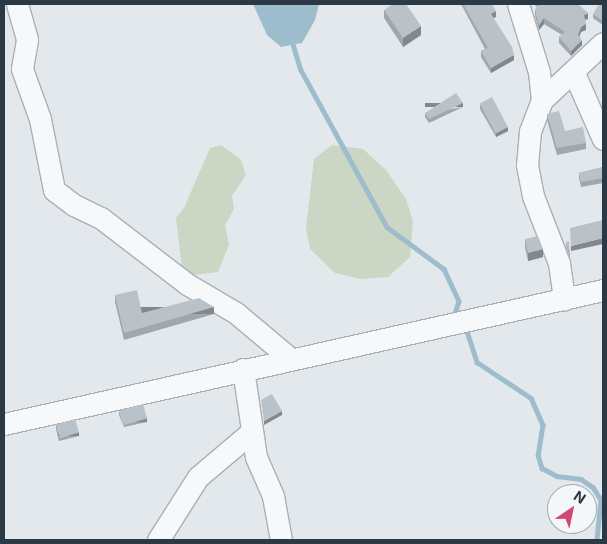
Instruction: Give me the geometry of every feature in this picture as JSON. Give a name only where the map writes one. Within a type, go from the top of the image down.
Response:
[{"type":"street","points":[[17,4],[27,40],[22,69],[40,119],[54,190],[74,205],[101,218],[187,284],[236,313],[291,359]]},
{"type":"street","points":[[518,4],[537,64],[542,100]]},
{"type":"street","points":[[564,300],[559,263],[534,196],[527,164],[530,131],[542,100],[574,73],[603,43]]},
{"type":"street","points":[[574,73],[603,139]]},
{"type":"street","points":[[4,424],[243,369],[451,326],[603,290]]},
{"type":"street","points":[[243,369],[250,433],[256,458],[273,496],[280,539]]},
{"type":"street","points":[[158,540],[198,477],[250,433]]},
{"type":"green space","points":[[221,145],[241,160],[246,175],[232,196],[234,209],[225,225],[229,245],[218,272],[183,276],[176,218],[184,208],[210,148]]},
{"type":"green space","points":[[332,145],[363,149],[386,170],[406,199],[413,221],[410,257],[388,277],[360,279],[335,273],[310,249],[306,228],[314,159]]},
{"type":"water","points":[[253,4],[319,4],[315,20],[302,43],[281,47],[267,35]]},
{"type":"building","points":[[393,4],[406,4],[421,26],[403,38],[384,10]]},
{"type":"building","points":[[463,4],[492,4],[496,11],[491,14],[512,47],[514,55],[491,68],[481,51],[488,48]]},
{"type":"building","points":[[539,4],[578,4],[588,13],[584,15],[586,24],[581,27],[578,35],[582,40],[571,51],[559,37],[565,32],[544,18],[539,25],[535,10]]},
{"type":"building","points":[[599,4],[603,4],[603,21],[593,14]]},
{"type":"building","points":[[456,93],[463,103],[429,119],[425,113]]},
{"type":"building","points":[[492,97],[508,127],[496,134],[480,104]]},
{"type":"building","points":[[559,111],[565,131],[583,127],[586,143],[557,148],[547,114]]},
{"type":"building","points":[[603,167],[603,178],[581,182],[579,173]]},
{"type":"building","points":[[603,220],[603,238],[571,246],[570,228]]},
{"type":"building","points":[[538,236],[543,249],[528,253],[525,239]]},
{"type":"building","points":[[569,241],[570,253],[566,242]]},
{"type":"building","points":[[137,290],[142,313],[199,298],[214,307],[124,333],[115,295]]},
{"type":"building","points":[[272,394],[282,411],[264,421],[261,400]]},
{"type":"building","points":[[143,404],[147,418],[123,425],[119,411]]},
{"type":"building","points":[[75,419],[79,432],[60,438],[56,425]]},
{"type":"waterway","points":[[292,41],[301,70],[387,227],[444,269],[459,301],[454,317]]},
{"type":"waterway","points":[[464,330],[467,331],[477,362],[531,398],[543,425],[538,455],[542,468],[557,476],[581,479],[593,487],[601,500],[597,540]]}]
